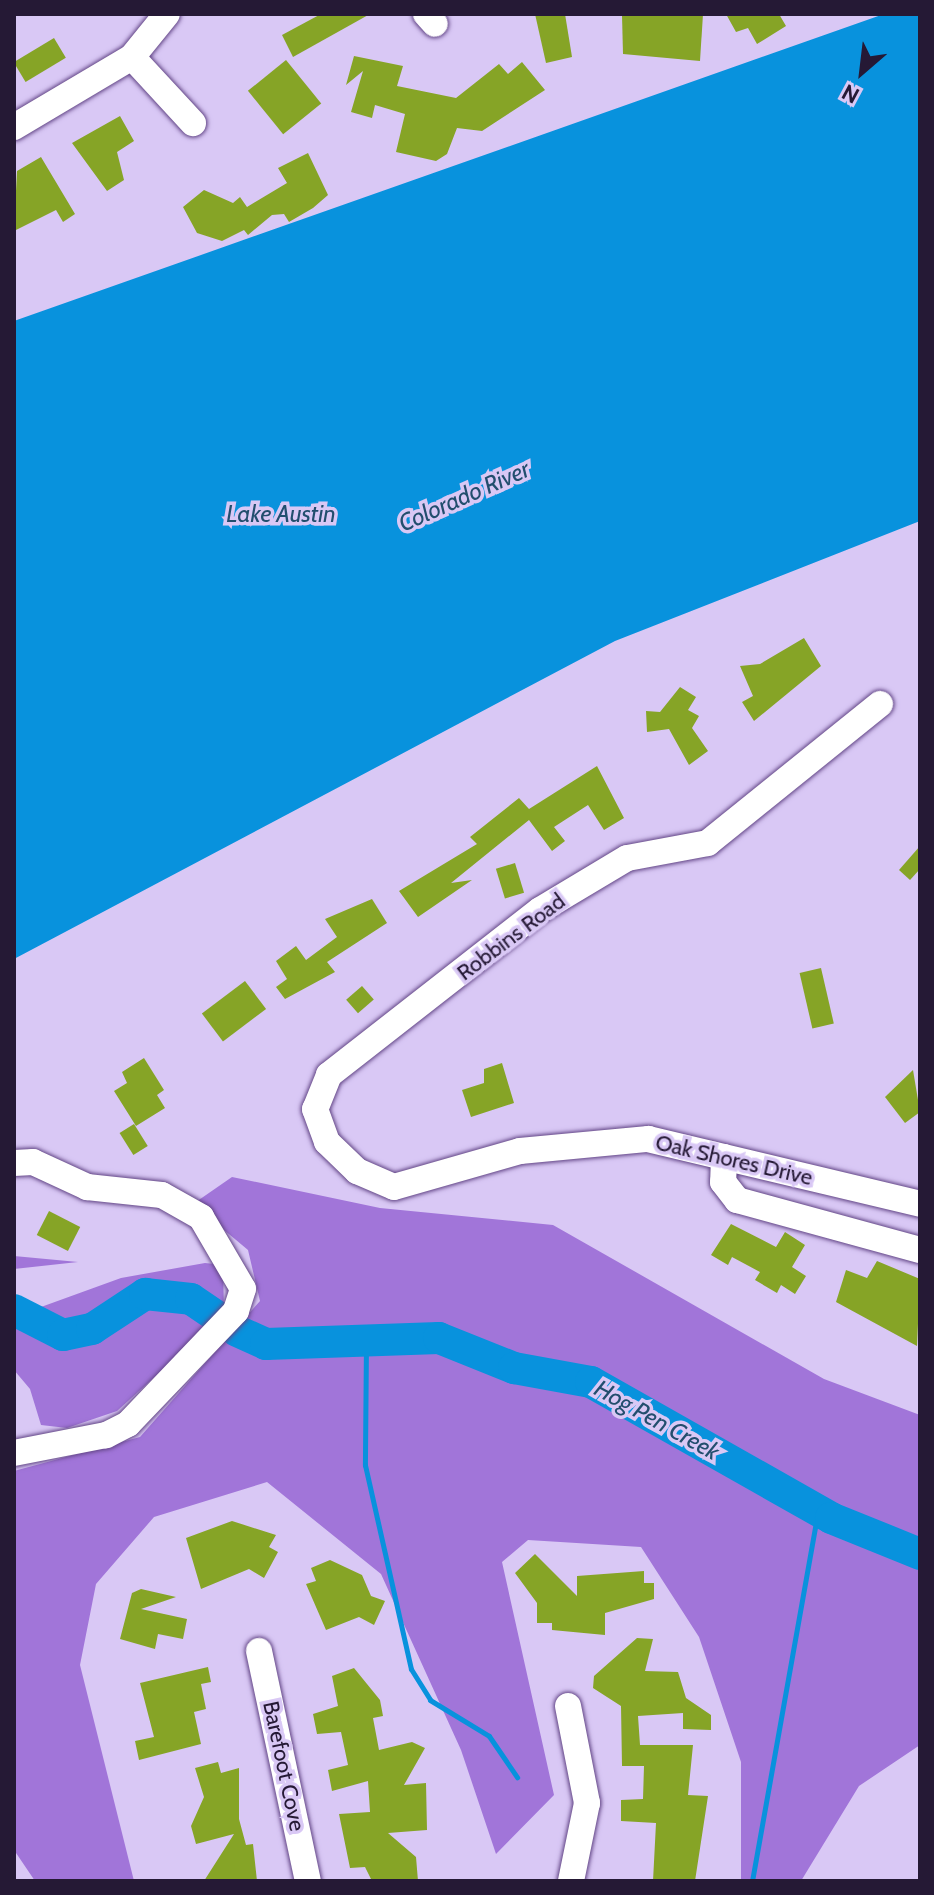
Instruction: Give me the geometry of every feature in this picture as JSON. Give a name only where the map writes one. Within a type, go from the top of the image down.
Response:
[{"type":"street","points":[[14,127],[132,57],[167,14]]},
{"type":"street","points":[[132,57],[193,123]]},
{"type":"street","name":"Robbins Road","points":[[327,1142],[315,1109],[329,1075],[540,910],[627,858],[708,843],[880,704]]},
{"type":"street","name":"Oak Shores Drive","points":[[327,1142],[357,1171],[394,1187],[583,1140],[648,1139],[920,1204]]},
{"type":"street","points":[[724,1157],[723,1182],[737,1200],[920,1250]]},
{"type":"street","points":[[14,1163],[33,1162],[87,1187],[162,1195],[201,1217],[228,1253],[243,1289],[236,1311],[128,1424],[106,1435],[14,1453]]},
{"type":"street","name":"Barefoot Cove","points":[[259,1651],[308,1881]]},
{"type":"street","points":[[568,1706],[587,1803],[571,1878]]},
{"type":"shaded area","points":[[232,1177],[380,1208],[553,1225],[824,1379],[920,1415],[920,1745],[859,1786],[801,1881],[741,1881],[741,1762],[699,1637],[641,1547],[528,1540],[502,1562],[554,1795],[496,1854],[461,1750],[381,1574],[267,1482],[154,1517],[96,1584],[80,1665],[134,1881],[35,1881],[14,1850],[14,1471],[140,1437],[260,1301],[248,1250],[193,1204]]},
{"type":"shaded area","points":[[14,1256],[78,1262],[14,1269]]},
{"type":"shaded area","points":[[205,1263],[223,1265],[224,1314],[117,1411],[67,1428],[41,1425],[30,1389],[14,1370],[14,1305],[41,1307],[121,1278]]},
{"type":"water","name":"Lake Austin","points":[[884,14],[920,14],[920,521],[615,641],[14,959],[14,321]]},
{"type":"building","points":[[321,14],[370,14],[293,57],[282,35]]},
{"type":"building","points":[[535,14],[565,14],[572,57],[546,63]]},
{"type":"building","points":[[703,14],[700,61],[623,54],[622,15]]},
{"type":"building","points":[[726,14],[779,14],[786,26],[757,44],[748,28],[736,32]]},
{"type":"building","points":[[54,38],[66,58],[26,82],[14,62]]},
{"type":"building","points":[[354,56],[403,66],[397,86],[456,98],[499,64],[508,74],[522,62],[545,90],[482,131],[457,128],[447,154],[436,161],[396,152],[405,114],[375,105],[372,118],[351,112],[363,71],[346,85]]},
{"type":"building","points":[[286,60],[321,104],[283,134],[248,91]]},
{"type":"building","points":[[120,116],[134,141],[117,152],[124,180],[107,191],[72,143]]},
{"type":"building","points":[[308,153],[328,195],[313,208],[289,222],[284,214],[272,215],[248,235],[244,230],[222,241],[197,233],[183,207],[204,190],[233,203],[240,197],[247,207],[287,183],[278,168]]},
{"type":"building","points":[[41,157],[75,214],[63,222],[56,210],[14,231],[17,171]]},
{"type":"building","points":[[804,638],[821,666],[754,721],[742,702],[753,696],[740,666],[760,664]]},
{"type":"building","points":[[680,687],[696,697],[688,710],[699,716],[692,728],[708,751],[689,765],[669,729],[647,732],[646,711],[660,712]]},
{"type":"building","points":[[597,766],[624,818],[604,830],[588,805],[554,827],[565,841],[552,851],[529,820],[451,883],[472,880],[418,917],[399,891],[477,844],[470,837],[519,798],[529,809]]},
{"type":"building","points":[[920,846],[920,869],[910,880],[899,870]]},
{"type":"building","points":[[515,863],[524,893],[505,898],[496,869]]},
{"type":"building","points":[[372,899],[387,923],[327,962],[335,972],[285,999],[276,987],[287,979],[276,961],[296,946],[306,960],[337,937],[325,919]]},
{"type":"building","points":[[821,968],[834,1024],[812,1028],[800,973]]},
{"type":"building","points":[[245,981],[266,1009],[223,1041],[202,1013]]},
{"type":"building","points":[[362,986],[374,1000],[358,1013],[346,1000]]},
{"type":"building","points":[[144,1058],[164,1090],[157,1095],[165,1108],[136,1126],[114,1091],[127,1083],[122,1072]]},
{"type":"building","points":[[502,1063],[514,1103],[471,1117],[462,1090],[484,1083],[484,1069]]},
{"type":"building","points":[[913,1070],[920,1112],[905,1123],[885,1097]]},
{"type":"building","points":[[134,1124],[148,1146],[133,1155],[120,1133]]},
{"type":"building","points":[[49,1211],[80,1227],[68,1251],[37,1235]]},
{"type":"building","points":[[731,1224],[776,1247],[785,1232],[805,1245],[792,1267],[806,1276],[795,1294],[781,1285],[777,1293],[755,1280],[760,1272],[732,1257],[728,1265],[711,1255]]},
{"type":"building","points":[[877,1261],[920,1279],[917,1346],[836,1302],[846,1270],[867,1278]]},
{"type":"building","points":[[232,1521],[276,1535],[269,1547],[278,1552],[264,1578],[249,1569],[201,1589],[186,1538]]},
{"type":"building","points":[[535,1554],[577,1596],[577,1576],[644,1571],[644,1583],[654,1583],[654,1599],[605,1613],[605,1635],[552,1630],[552,1623],[537,1623],[537,1603],[515,1573]]},
{"type":"building","points":[[330,1560],[362,1575],[371,1596],[385,1601],[374,1625],[359,1617],[326,1630],[306,1584],[316,1581],[311,1568]]},
{"type":"building","points":[[141,1589],[176,1597],[141,1609],[187,1619],[183,1639],[158,1634],[155,1649],[120,1639],[132,1593]]},
{"type":"building","points":[[637,1638],[653,1639],[645,1671],[678,1672],[686,1698],[711,1715],[711,1730],[683,1729],[683,1713],[638,1716],[640,1745],[693,1745],[688,1795],[708,1796],[695,1881],[653,1881],[656,1823],[621,1821],[621,1800],[643,1799],[644,1766],[622,1766],[621,1706],[593,1688],[594,1676]]},
{"type":"building","points":[[208,1667],[211,1682],[201,1684],[206,1709],[194,1712],[201,1744],[139,1760],[135,1741],[154,1737],[140,1683]]},
{"type":"building","points":[[354,1668],[380,1700],[383,1716],[373,1718],[379,1750],[412,1742],[425,1748],[404,1785],[426,1783],[427,1830],[388,1833],[416,1857],[418,1881],[372,1881],[365,1867],[350,1868],[339,1814],[370,1812],[368,1781],[332,1791],[328,1770],[348,1765],[341,1732],[317,1734],[313,1714],[338,1706],[332,1676]]},
{"type":"building","points":[[218,1762],[221,1773],[239,1768],[239,1819],[246,1845],[253,1844],[257,1881],[204,1881],[234,1834],[196,1844],[191,1826],[204,1797],[195,1768]]},
{"type":"waterway","name":"Hog Pen Creek","points":[[14,1310],[63,1335],[92,1329],[145,1294],[191,1299],[218,1317]]},
{"type":"waterway","name":"Hog Pen Creek","points":[[237,1331],[266,1344],[439,1338],[514,1368],[591,1382],[831,1518],[920,1554]]},
{"type":"waterway","points":[[366,1341],[365,1465],[411,1669],[430,1700],[489,1736],[517,1777]]},
{"type":"waterway","points":[[752,1881],[818,1511]]},
{"type":"water label","name":"Colorado River","points":[[464,496]]}]
